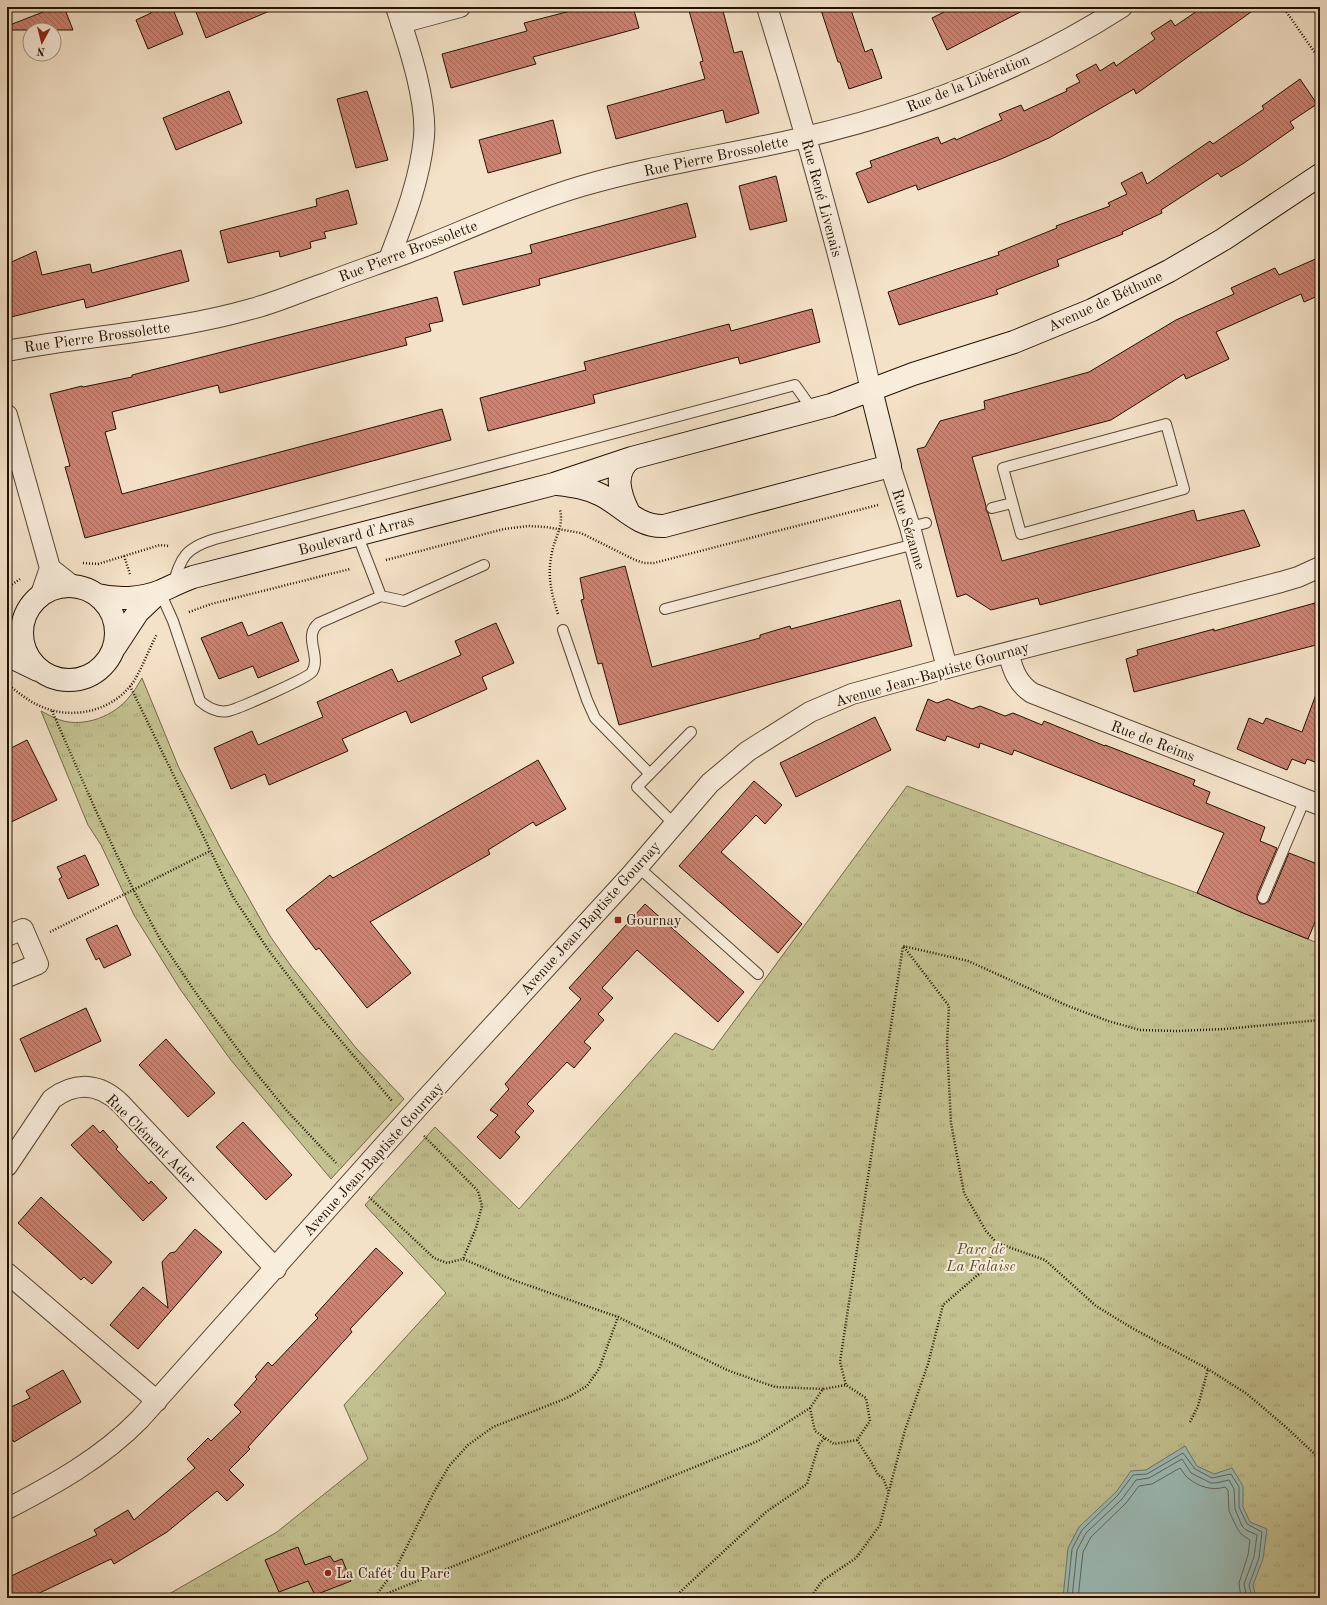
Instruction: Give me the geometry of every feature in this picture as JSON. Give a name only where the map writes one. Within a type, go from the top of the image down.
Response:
[{"type":"street","points":[[389,259],[415,185],[424,136],[424,123],[420,94],[399,15],[460,7]]},
{"type":"street","name":"Rue René Livenais","points":[[767,7],[805,137],[858,330],[871,390]]},
{"type":"street","name":"Rue de la Libération","points":[[805,137],[867,121],[918,105],[976,83],[1038,55],[1122,7]]},
{"type":"street","name":"Rue Pierre Brossolette","points":[[7,351],[37,345],[162,329],[230,315],[261,306],[389,259],[546,197],[638,172],[805,137]]},
{"type":"street","name":"Avenue de Béthune","points":[[632,458],[831,404],[913,374],[1020,340],[1108,302],[1169,271],[1224,239],[1320,175]]},
{"type":"street","name":"Rue Sézanne","points":[[871,390],[890,466],[917,531],[947,668]]},
{"type":"street","points":[[7,415],[50,568],[74,587]]},
{"type":"street","points":[[629,513],[620,492],[619,480],[622,469],[632,458]]},
{"type":"street","name":"Boulevard d'Arras","points":[[97,595],[123,598],[139,597],[193,578],[357,534],[554,484],[632,458]]},
{"type":"street","points":[[554,484],[581,487],[594,491],[614,502],[646,525],[664,526],[890,466]]},
{"type":"street","name":"Avenue Jean-Baptiste Gournay","points":[[7,1509],[55,1483],[102,1453],[126,1434],[276,1269],[408,1119],[638,867],[710,783],[736,760],[763,741],[810,712],[852,694],[1281,582],[1298,577],[1320,567]]},
{"type":"street","points":[[43,672],[30,658],[23,641],[23,629],[50,568]]},
{"type":"street","points":[[7,630],[12,627],[34,604],[56,588],[74,587],[97,595],[107,604],[113,616],[116,629],[114,648],[105,664],[95,673],[84,678],[72,680],[60,679],[7,655]]},
{"type":"street","name":"Boulevard d'Arras","points":[[114,648],[138,612],[166,588]]},
{"type":"street","name":"Rue de Reims","points":[[1008,653],[1019,681],[1032,693],[1312,802]]},
{"type":"street","points":[[7,936],[23,929],[38,964],[7,977]]},
{"type":"street","name":"Rue Clément Ader","points":[[7,1166],[52,1099],[61,1092],[80,1086],[99,1089],[106,1092],[121,1104],[276,1269]]},
{"type":"street","points":[[7,1273],[157,1401]]},
{"type":"lane","points":[[484,565],[404,601],[381,596],[319,622],[314,626],[312,638],[315,660],[311,673],[305,678],[228,711],[216,711],[200,701],[172,621],[166,588],[184,556],[204,542],[795,385],[812,409]]},
{"type":"lane","points":[[1166,424],[1184,489],[1021,534],[1012,503],[1002,468],[1166,424]]},
{"type":"lane","points":[[992,508],[1012,503]]},
{"type":"lane","points":[[665,609],[917,531]]},
{"type":"lane","points":[[357,534],[381,596]]},
{"type":"lane","points":[[563,630],[587,700],[595,718],[650,774]]},
{"type":"lane","points":[[674,824],[637,787],[691,732]]},
{"type":"lane","points":[[1263,898],[1312,802]]},
{"type":"lane","points":[[638,867],[758,974]]},
{"type":"path","points":[[1284,7],[1320,60]]},
{"type":"path","points":[[554,484],[562,522],[552,551],[550,589],[563,630]]},
{"type":"path","points":[[83,563],[98,564],[160,545],[192,549]]},
{"type":"path","points":[[130,686],[233,897],[267,948],[348,1051],[408,1119],[478,1191],[482,1206],[476,1228],[463,1259]]},
{"type":"path","points":[[52,710],[96,811],[134,889],[161,941],[198,996],[248,1063],[287,1111],[353,1181],[434,1258],[447,1262],[463,1259],[513,1280],[618,1317],[727,1370],[768,1385],[775,1387],[823,1389],[846,1385]]},
{"type":"path","points":[[29,943],[210,851]]},
{"type":"path","points":[[903,946],[968,960],[1068,1006],[1108,1021],[1140,1030],[1176,1031],[1225,1029],[1320,1020]]},
{"type":"path","points":[[903,946],[949,1006],[947,1044],[951,1123],[964,1193],[986,1231],[997,1243],[1045,1260],[1096,1306],[1132,1328],[1208,1369],[1247,1394],[1320,1458]]},
{"type":"path","points":[[810,1408],[815,1431],[834,1444],[857,1440],[870,1421],[866,1398],[846,1385],[840,1362],[903,946]]},
{"type":"path","points":[[810,1598],[822,1581],[856,1558],[880,1525],[905,1430],[928,1364],[943,1305],[987,1267],[997,1243]]},
{"type":"path","points":[[375,1598],[395,1570],[433,1494],[449,1466],[468,1444],[493,1427],[567,1398],[587,1386],[599,1369],[618,1317]]},
{"type":"path","points":[[1190,1422],[1198,1406],[1208,1369]]},
{"type":"path","points":[[375,1598],[758,1441],[810,1408],[823,1389]]},
{"type":"path","points":[[679,1598],[679,1593],[766,1512],[807,1484],[819,1444],[825,1438]]},
{"type":"path","points":[[857,1440],[878,1475],[883,1478],[888,1491]]},
{"type":"green space","points":[[142,678],[179,768],[222,851],[270,936],[291,966],[356,1048],[404,1099],[331,1179],[230,1059],[180,989],[134,915],[101,845],[88,825],[41,711],[58,719],[69,722],[89,721],[108,714],[124,703]]},
{"type":"green space","name":"Parc de La Falaise","points":[[907,786],[1197,893],[1320,944],[1320,1598],[162,1598],[277,1532],[368,1459],[344,1405],[446,1293],[365,1205],[435,1127],[519,1209],[675,1033],[713,1050]]},
{"type":"water","points":[[1185,1446],[1197,1466],[1214,1474],[1232,1468],[1243,1486],[1243,1507],[1250,1522],[1267,1529],[1263,1559],[1253,1585],[1256,1598],[1063,1598],[1068,1548],[1079,1527],[1116,1492],[1131,1471],[1146,1470]]},
{"type":"building","points":[[56,7],[64,7],[73,30],[62,30],[62,22],[22,22],[22,30],[7,30],[7,26]]},
{"type":"building","points":[[148,7],[172,7],[183,34],[148,49],[136,20],[151,13]]},
{"type":"building","points":[[207,7],[279,7],[206,38],[196,12]]},
{"type":"building","points":[[586,7],[633,7],[639,28],[533,57],[536,64],[451,88],[442,54],[527,31],[524,23]]},
{"type":"building","points":[[688,7],[722,7],[734,53],[742,51],[759,113],[726,123],[723,110],[616,139],[607,106],[705,79],[700,62],[703,61]]},
{"type":"building","points":[[820,7],[850,7],[865,52],[872,49],[882,78],[849,89],[840,62],[838,62]]},
{"type":"building","points":[[954,7],[1030,7],[947,50],[932,18]]},
{"type":"building","points":[[1203,7],[1258,7],[1136,94],[1134,89],[1049,138],[1001,159],[918,190],[916,185],[868,203],[856,173],[872,167],[870,161],[938,137],[941,144],[955,138],[956,140],[1002,120],[999,114],[1021,105],[1024,111],[1067,91],[1066,89],[1080,82],[1076,75],[1096,64],[1100,71],[1114,62],[1116,66],[1155,39],[1151,33],[1171,20],[1175,26]]},
{"type":"building","points":[[1300,79],[1317,104],[1290,122],[1294,128],[1244,163],[1221,177],[1218,173],[1161,210],[1162,213],[1122,232],[1123,234],[1057,260],[1059,266],[996,290],[998,294],[899,325],[888,292],[999,255],[998,252],[1057,228],[1056,226],[1110,206],[1108,203],[1127,194],[1121,183],[1142,172],[1147,184],[1210,141],[1213,144],[1264,109],[1262,106]]},
{"type":"building","points":[[229,91],[242,123],[176,150],[163,118]]},
{"type":"building","points":[[367,91],[388,160],[356,168],[337,99]]},
{"type":"building","points":[[553,120],[561,153],[488,173],[479,140]]},
{"type":"building","points":[[776,176],[787,221],[750,230],[739,186]]},
{"type":"building","points":[[348,190],[357,224],[324,232],[326,238],[310,242],[311,248],[280,257],[279,251],[228,263],[220,231],[317,206],[316,199]]},
{"type":"building","points":[[687,203],[696,237],[539,279],[540,285],[463,305],[454,272],[532,253],[530,245]]},
{"type":"building","points":[[181,250],[189,281],[86,308],[84,299],[7,318],[7,264],[36,251],[42,275],[90,264],[92,273]]},
{"type":"building","points":[[1320,257],[1320,295],[1304,302],[1301,294],[1216,332],[1229,359],[1186,379],[1184,374],[1111,420],[972,457],[986,510],[1002,561],[1194,510],[1197,521],[1244,510],[1260,546],[1040,605],[1038,598],[991,610],[966,594],[957,597],[917,449],[925,447],[940,421],[985,409],[984,401],[1089,372],[1176,320],[1234,294],[1231,288],[1275,268],[1279,275]]},
{"type":"building","points":[[437,297],[443,321],[429,324],[431,331],[405,338],[407,345],[220,393],[218,385],[112,412],[116,429],[105,432],[122,494],[442,409],[451,440],[85,538],[65,467],[70,466],[50,394],[82,386],[132,377],[132,375]]},
{"type":"building","points":[[812,309],[820,342],[740,364],[738,357],[593,395],[595,403],[488,431],[480,398],[586,370],[584,362],[729,324],[731,331]]},
{"type":"building","points":[[625,566],[652,667],[760,638],[760,635],[790,626],[791,629],[900,600],[912,646],[619,725],[602,663],[598,664],[581,600],[584,599],[580,578]]},
{"type":"building","points":[[1315,603],[1316,609],[1320,608],[1320,644],[1134,692],[1126,659],[1138,655],[1137,650],[1214,629],[1214,631]]},
{"type":"building","points":[[242,622],[248,636],[282,622],[299,661],[258,678],[253,666],[219,679],[201,638]]},
{"type":"building","points":[[496,623],[514,663],[482,677],[487,689],[411,723],[406,711],[342,739],[348,751],[269,785],[265,774],[231,789],[214,748],[252,731],[258,745],[323,717],[317,702],[392,669],[398,682],[461,655],[455,641]]},
{"type":"building","points":[[1318,689],[1320,689],[1320,764],[1307,759],[1305,764],[1292,759],[1287,770],[1237,749],[1249,718],[1263,724],[1266,718],[1302,732]]},
{"type":"building","points":[[928,699],[937,703],[948,699],[972,709],[980,706],[1005,716],[1013,713],[1042,725],[1044,721],[1195,780],[1193,785],[1210,792],[1206,803],[1265,827],[1260,841],[1277,848],[1257,895],[1257,899],[1260,904],[1264,904],[1269,901],[1289,853],[1320,865],[1320,910],[1308,939],[1197,893],[1224,833],[1014,750],[1012,755],[980,743],[979,748],[947,736],[945,741],[916,730]]},
{"type":"building","points":[[875,717],[891,750],[796,797],[780,763]]},
{"type":"building","points":[[27,740],[57,800],[7,824],[7,750]]},
{"type":"building","points":[[538,760],[566,809],[536,826],[533,822],[488,850],[490,854],[370,922],[411,973],[367,1008],[319,948],[316,950],[286,910],[330,875],[333,878]]},
{"type":"building","points":[[754,781],[782,805],[765,824],[756,815],[721,852],[802,924],[778,953],[679,866]]},
{"type":"building","points":[[85,855],[99,885],[68,899],[59,879],[62,877],[57,867]]},
{"type":"building","points":[[645,904],[744,992],[718,1022],[637,950],[602,988],[613,998],[598,1014],[604,1020],[584,1042],[591,1048],[574,1068],[567,1062],[527,1104],[534,1111],[515,1132],[520,1137],[500,1159],[477,1137],[498,1115],[490,1110],[509,1089],[505,1084],[581,999],[569,988]]},
{"type":"building","points":[[117,925],[131,955],[104,968],[99,958],[96,960],[86,939]]},
{"type":"building","points":[[86,1008],[101,1041],[35,1072],[20,1039]]},
{"type":"building","points":[[166,1039],[215,1093],[188,1117],[139,1065]]},
{"type":"building","points":[[243,1122],[292,1175],[266,1200],[216,1147]]},
{"type":"building","points":[[93,1125],[100,1133],[103,1130],[118,1147],[116,1149],[149,1184],[151,1181],[167,1198],[143,1221],[71,1145]]},
{"type":"building","points":[[41,1197],[112,1262],[92,1284],[84,1277],[81,1280],[18,1223]]},
{"type":"building","points":[[195,1229],[222,1252],[138,1349],[110,1325],[143,1287],[168,1308],[162,1262],[170,1253],[175,1252]]},
{"type":"building","points":[[376,1248],[403,1273],[350,1329],[352,1332],[248,1447],[250,1449],[229,1470],[244,1485],[227,1501],[217,1491],[167,1532],[114,1564],[111,1559],[29,1598],[7,1598],[7,1578],[97,1535],[94,1530],[128,1510],[134,1520],[195,1468],[187,1459],[208,1438],[211,1441],[241,1412],[234,1405],[257,1379],[255,1377],[268,1362],[272,1366],[318,1318],[315,1315]]},
{"type":"building","points":[[63,1370],[81,1402],[14,1442],[13,1440],[7,1443],[7,1409],[30,1398],[26,1391]]},
{"type":"building","points":[[298,1547],[305,1565],[330,1556],[334,1562],[342,1559],[351,1581],[315,1595],[308,1581],[279,1592],[265,1560]]},
{"type":"place","name":"Gournay","points":[[618,920]]},
{"type":"place","name":"La Cafét' du Parc","points":[[328,1573]]}]
